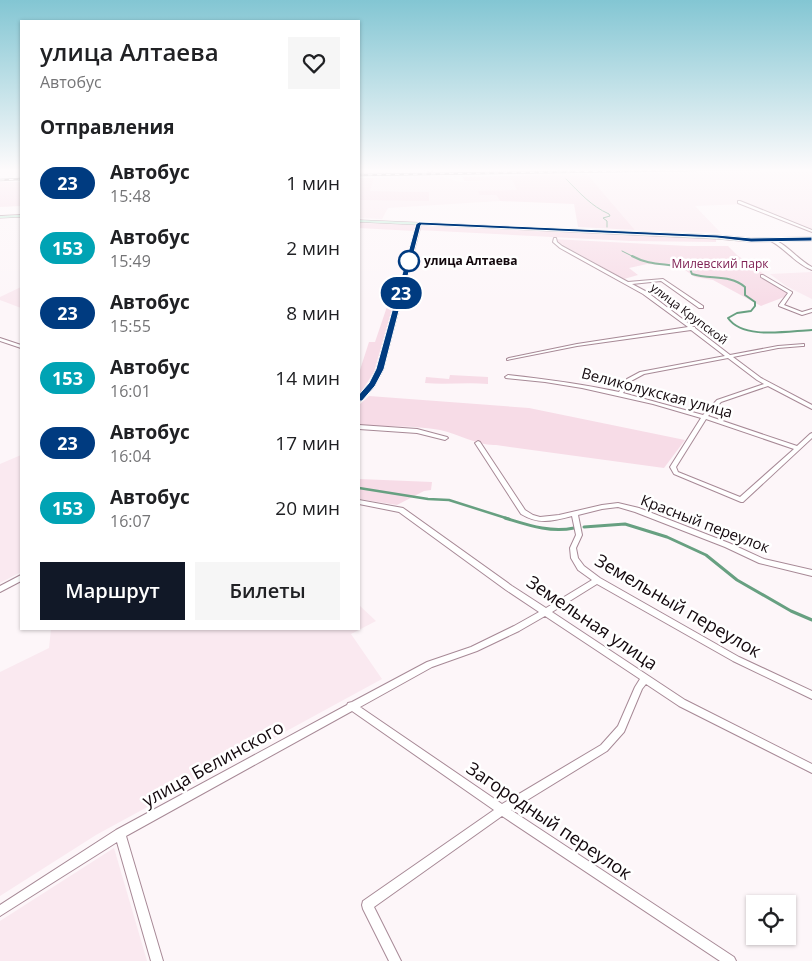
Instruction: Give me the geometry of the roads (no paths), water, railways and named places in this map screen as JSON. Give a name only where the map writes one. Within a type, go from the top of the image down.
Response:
[{"type":"main road","points":[[0,217],[20,216]]},
{"type":"main road","points":[[360,221],[723,238],[812,237]]},
{"type":"main road","points":[[750,238],[772,240],[812,237]]},
{"type":"street","points":[[769,214],[812,231]]},
{"type":"street","points":[[360,398],[372,384],[380,369],[419,224]]},
{"type":"street","name":"улица Крупской","points":[[555,239],[555,242],[561,247],[656,300],[728,356],[768,384],[812,407]]},
{"type":"street","points":[[772,240],[803,265],[812,269]]},
{"type":"street","points":[[762,276],[790,293],[781,304],[802,314],[812,310]]},
{"type":"street","points":[[628,284],[662,280],[701,307]]},
{"type":"street","points":[[509,359],[577,345],[693,328]]},
{"type":"street","points":[[0,339],[20,347]]},
{"type":"street","points":[[620,394],[629,380],[642,373],[778,347],[802,345]]},
{"type":"street","name":"Великолукская улица","points":[[508,377],[548,379],[620,394],[705,416],[798,448]]},
{"type":"street","points":[[768,384],[719,401],[705,416],[673,467],[676,473],[741,500],[812,435]]},
{"type":"street","points":[[360,427],[416,431],[445,438]]},
{"type":"street","name":"Красный переулок","points":[[478,443],[519,506],[528,516],[540,518],[575,514],[618,505],[637,510],[720,542],[762,561],[812,573]]},
{"type":"street","name":"Земельная улица","points":[[360,502],[400,510],[509,588],[682,703],[812,769]]},
{"type":"street","name":"Земельный переулок","points":[[575,514],[579,535],[574,548],[575,558],[581,568],[597,580],[736,659],[812,695]]},
{"type":"street","points":[[0,589],[20,579]]},
{"type":"street","name":"улица Белинского","points":[[0,911],[120,834],[430,664],[462,656],[548,613],[597,580]]},
{"type":"street","points":[[396,961],[367,905],[502,810],[604,748],[621,729],[639,687],[646,679]]},
{"type":"street","name":"Загородный переулок","points":[[351,706],[502,810],[730,961]]},
{"type":"street","points":[[120,834],[157,961]]},
{"type":"waterway","points":[[607,227],[607,221],[603,218],[610,216],[609,214]]},
{"type":"waterway","points":[[622,251],[632,256]]},
{"type":"waterway","points":[[632,256],[646,262],[690,269],[692,274],[699,276],[733,280],[739,283],[745,287],[745,295],[755,302],[755,306],[751,311],[737,313],[728,318],[735,325],[744,329],[767,333],[812,330]]},
{"type":"waterway","points":[[360,488],[428,499],[449,500],[509,519]]},
{"type":"waterway","points":[[505,518],[548,529],[574,528]]},
{"type":"waterway","points":[[584,527],[625,524],[667,537],[706,555],[737,580],[791,611],[812,620]]},
{"type":"place","name":"улица Алтаева","points":[[409,261]]},
{"type":"park label","name":"Милевский парк","points":[[720,264]]}]
